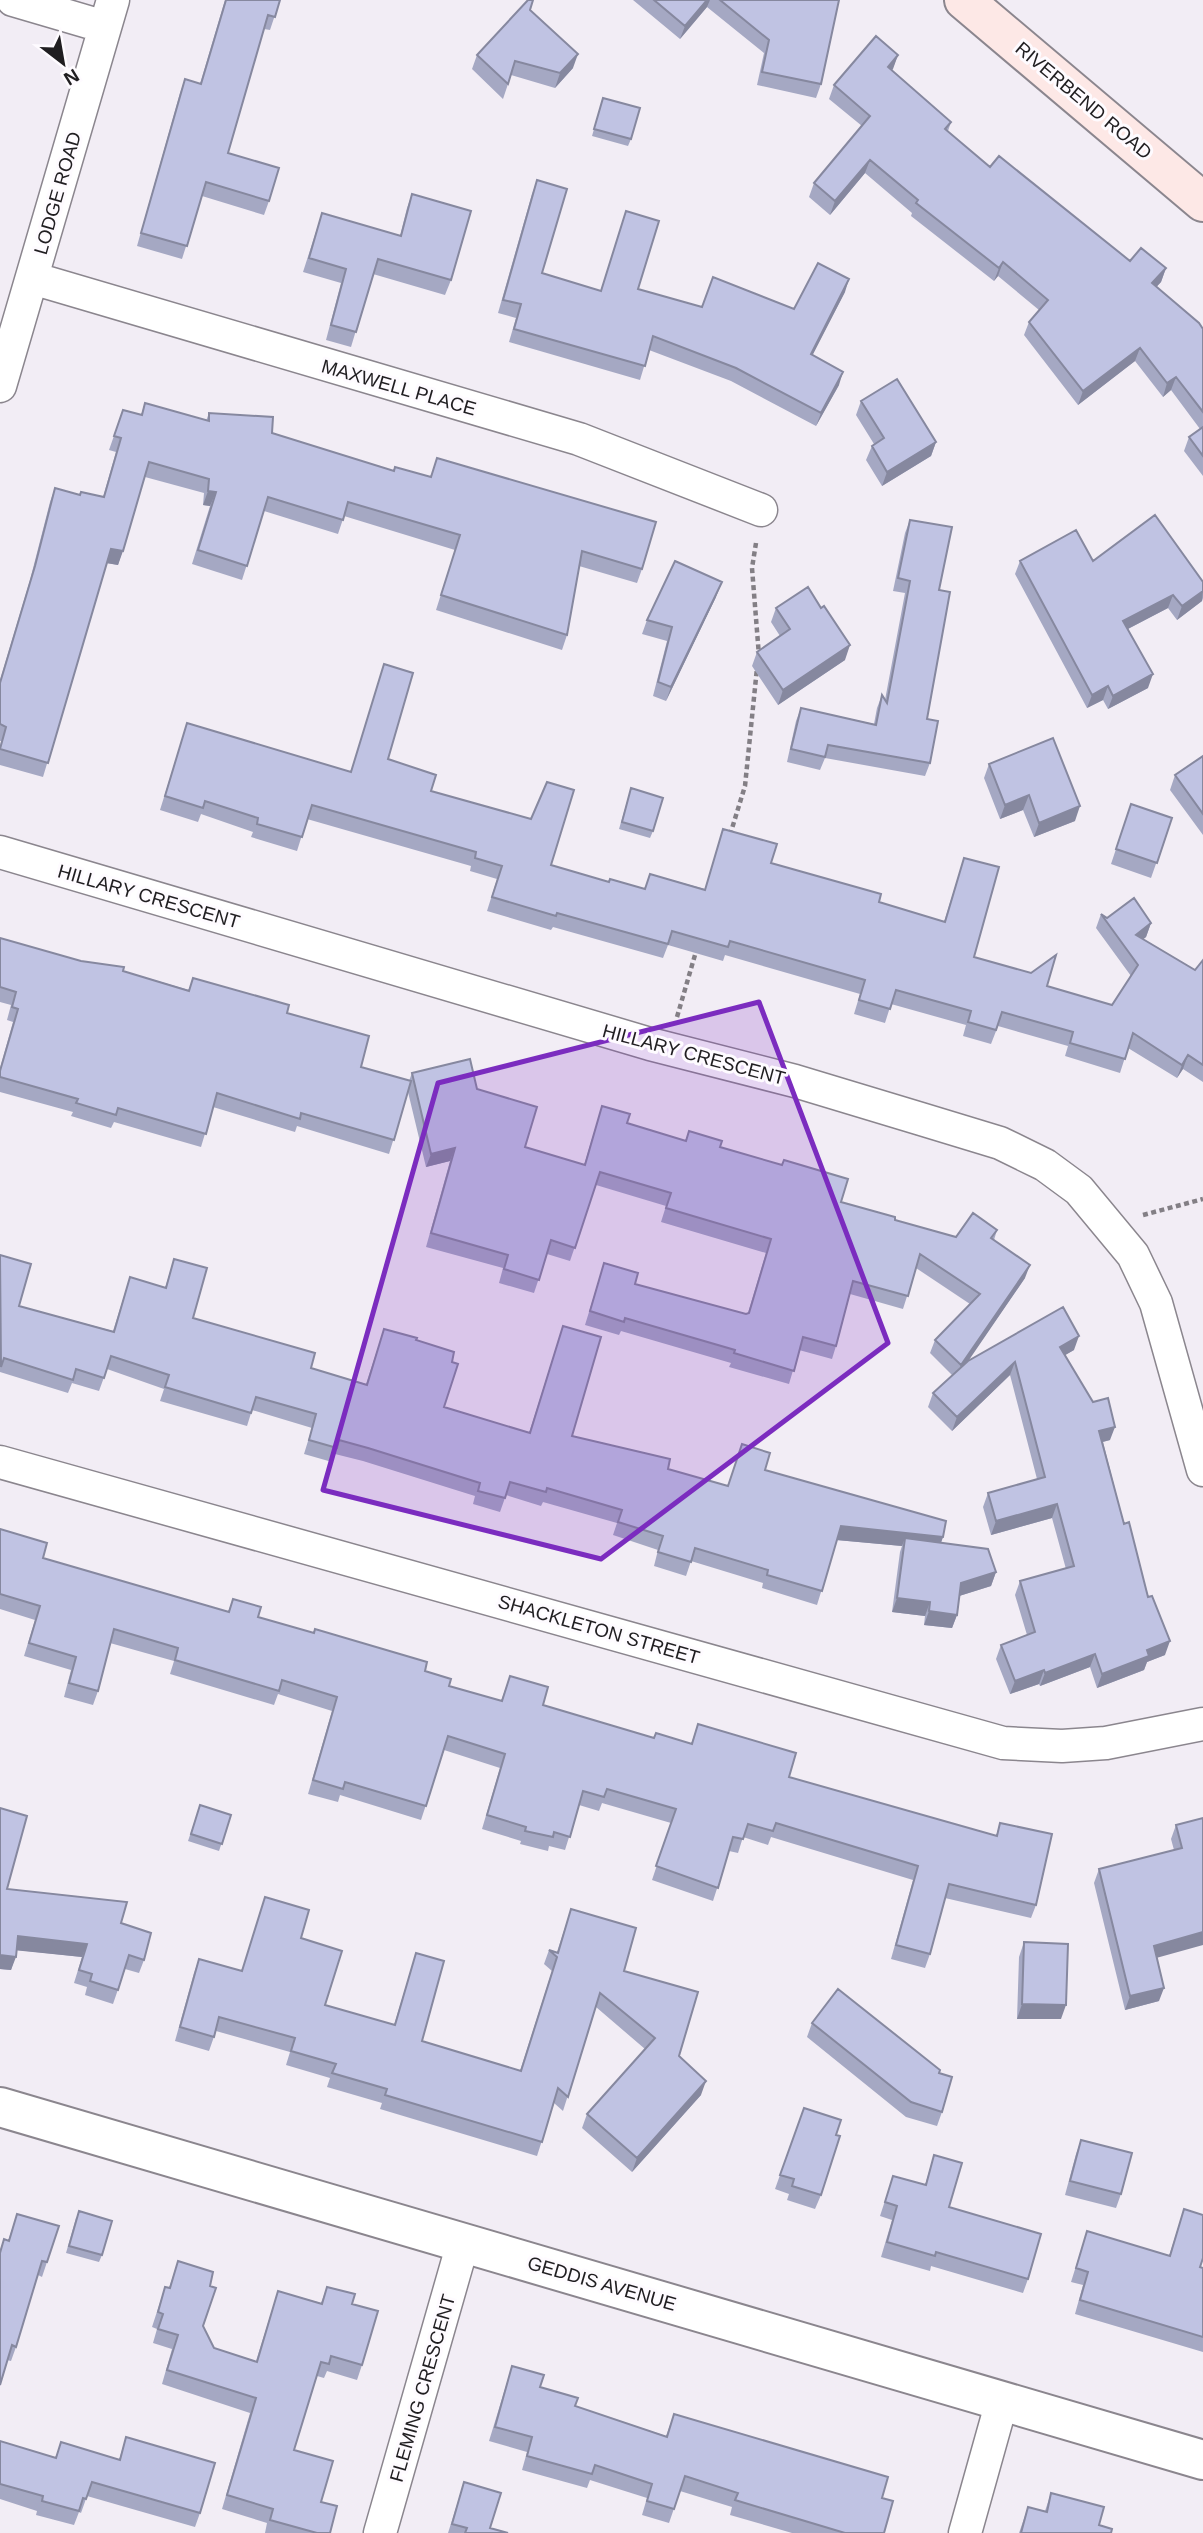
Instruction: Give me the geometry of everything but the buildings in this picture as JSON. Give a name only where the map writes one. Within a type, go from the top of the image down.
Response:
[{"type":"main road","name":"RIVERBEND ROAD","points":[[964,0],[1203,202]]},
{"type":"street","points":[[13,0],[109,14]]},
{"type":"street","name":"LODGE ROAD","points":[[0,386],[109,14]]},
{"type":"street","name":"MAXWELL PLACE","points":[[32,278],[579,439],[761,510]]},
{"type":"street","name":"HILLARY CRESCENT","points":[[0,852],[668,1048],[795,1081],[1000,1143],[1045,1165],[1079,1190],[1133,1255],[1156,1303],[1203,1470]]},
{"type":"street","name":"SHACKLETON STREET","points":[[0,1462],[1003,1743],[1062,1746],[1106,1743],[1203,1724]]},
{"type":"street","name":"GEDDIS AVENUE","points":[[0,2107],[1203,2460]]},
{"type":"street","name":"FLEMING CRESCENT","points":[[380,2533],[463,2243]]},
{"type":"street","points":[[965,2533],[1002,2401]]},
{"type":"path","points":[[729,840],[745,786],[759,654],[752,569],[761,510]]},
{"type":"path","points":[[668,1048],[698,946]]},
{"type":"path","points":[[1109,1224],[1203,1199]]},
{"type":"highlighted area","points":[[759,1002],[888,1343],[601,1559],[323,1490],[438,1083]]}]
